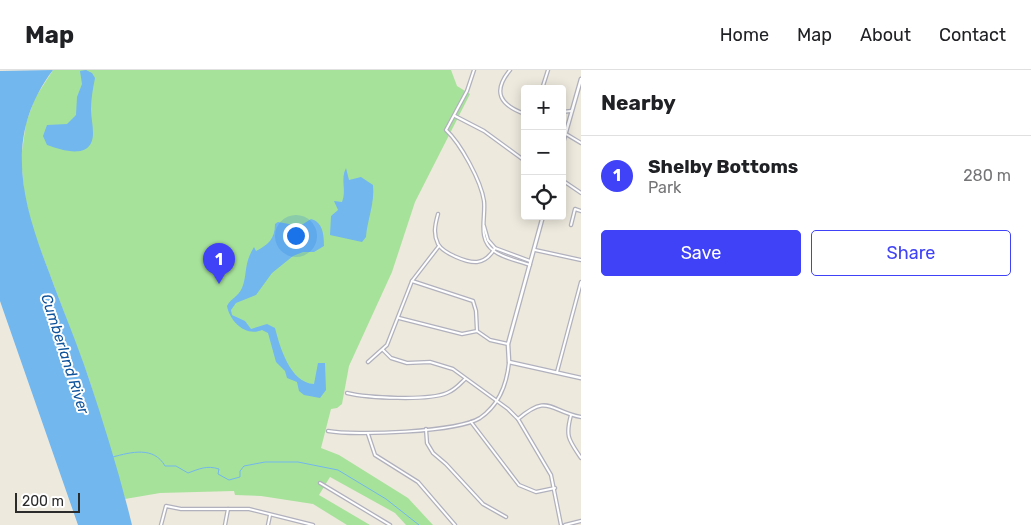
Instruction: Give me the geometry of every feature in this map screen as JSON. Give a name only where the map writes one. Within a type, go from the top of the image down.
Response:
[{"type":"street","points":[[474,70],[455,116],[446,130],[469,163],[484,200],[484,226],[488,240],[494,250],[530,263]]},
{"type":"street","points":[[510,70],[500,85],[502,100],[508,106],[521,112]]},
{"type":"street","points":[[543,85],[548,70]]},
{"type":"street","points":[[581,81],[566,134],[581,143]]},
{"type":"street","points":[[566,112],[571,111]]},
{"type":"street","points":[[455,116],[484,131],[521,158]]},
{"type":"street","points":[[566,183],[581,193]]},
{"type":"street","points":[[571,225],[575,209],[581,211]]},
{"type":"street","points":[[438,214],[434,229],[439,246],[471,261],[478,262],[486,259],[494,250]]},
{"type":"street","points":[[328,431],[368,434],[426,429],[471,422],[485,414],[504,389],[509,362],[508,344],[542,220]]},
{"type":"street","points":[[368,362],[388,345],[412,281],[439,246]]},
{"type":"street","points":[[534,250],[581,260]]},
{"type":"street","points":[[412,281],[422,286],[473,301],[476,311],[477,331]]},
{"type":"street","points":[[557,372],[581,282]]},
{"type":"street","points":[[398,318],[462,334],[477,331],[490,340],[508,344]]},
{"type":"street","points":[[383,350],[391,358],[407,363],[442,364],[453,369],[496,400],[518,419],[551,475],[561,525]]},
{"type":"street","points":[[509,362],[581,378]]},
{"type":"street","points":[[347,393],[369,397],[440,395],[454,390],[465,379]]},
{"type":"street","points":[[518,419],[533,406],[544,404],[571,416],[581,417]]},
{"type":"street","points":[[571,416],[567,432],[569,441],[581,458]]},
{"type":"street","points":[[471,422],[519,485],[536,492],[555,488]]},
{"type":"street","points":[[426,429],[427,443],[433,453],[446,464],[483,504],[506,517]]},
{"type":"street","points":[[368,434],[375,455],[418,482],[455,525]]},
{"type":"street","points":[[320,483],[384,519],[390,525]]},
{"type":"street","points":[[161,525],[166,506],[181,509],[249,509],[313,525]]},
{"type":"street","points":[[225,525],[228,509]]},
{"type":"street","points":[[268,525],[270,514]]},
{"type":"street","points":[[565,525],[581,521]]},
{"type":"green space","points":[[53,70],[451,70],[457,86],[470,94],[415,202],[392,272],[349,366],[342,404],[337,408],[331,409],[321,448],[339,455],[408,498],[433,525],[406,525],[395,513],[330,477],[319,495],[370,525],[347,525],[313,504],[261,496],[235,495],[234,491],[160,493],[125,499],[89,379],[33,230],[24,193],[21,158],[26,123],[35,98]]},
{"type":"water","name":"Cumberland River","points":[[53,70],[37,95],[27,120],[23,144],[22,170],[25,195],[39,246],[80,352],[95,397],[132,525],[78,525],[0,301],[0,71]]},
{"type":"water","points":[[86,70],[92,73],[95,78],[91,105],[92,142],[83,150],[76,151],[47,145],[43,136],[47,125],[67,124],[76,115],[77,97],[82,84],[80,71]]},
{"type":"water","points":[[346,168],[349,180],[361,177],[373,185],[373,198],[366,237],[362,242],[330,235],[331,216],[338,210],[334,201],[342,202],[344,194],[344,172]]},
{"type":"water","points":[[311,219],[320,226],[323,233],[324,246],[314,252],[303,252],[293,256],[272,273],[256,295],[236,303],[231,310],[232,315],[245,321],[251,329],[267,324],[275,328],[287,363],[298,378],[314,384],[318,363],[325,363],[326,390],[320,398],[304,395],[299,391],[297,382],[287,378],[285,371],[276,362],[268,333],[262,330],[256,332],[245,330],[240,327],[231,317],[227,306],[242,288],[248,259],[254,247],[256,251],[270,241],[274,234],[275,224],[278,222],[300,226]]},
{"type":"waterway","points":[[113,457],[134,452],[148,453],[155,455],[165,466],[176,466],[188,473],[207,467],[219,469],[218,474],[229,480],[240,477],[240,471],[244,466],[265,462],[298,462],[338,470],[386,499],[419,525]]},
{"type":"place","name":"Shelby Bottoms","points":[[219,284]]}]
